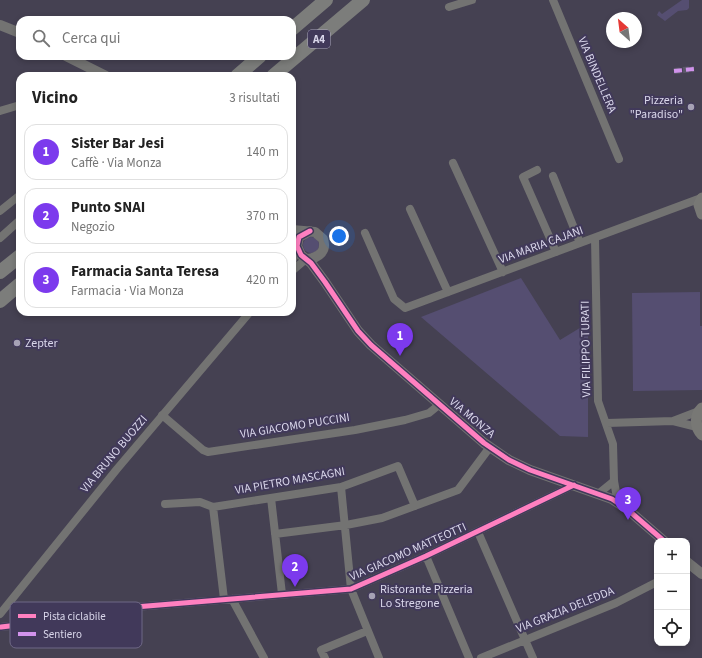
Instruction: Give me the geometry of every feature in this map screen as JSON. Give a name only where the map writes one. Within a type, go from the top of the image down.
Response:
[{"type":"highway","name":"A4","points":[[296,26],[326,0]]},
{"type":"highway","name":"A4","points":[[296,57],[363,0]]},
{"type":"highway","points":[[242,72],[255,60]]},
{"type":"highway","name":"A4","points":[[278,72],[292,60]]},
{"type":"highway","points":[[0,272],[16,259]]},
{"type":"highway","points":[[0,301],[16,287]]},
{"type":"main road","points":[[699,431],[696,419],[700,410]]},
{"type":"street","points":[[449,7],[472,0]]},
{"type":"street","name":"VIA BINDELLERA","points":[[553,0],[619,160]]},
{"type":"street","points":[[0,25],[16,31]]},
{"type":"street","points":[[74,60],[98,72]]},
{"type":"street","points":[[0,111],[16,106]]},
{"type":"street","points":[[453,163],[502,272]]},
{"type":"street","points":[[537,170],[523,177],[556,252]]},
{"type":"street","points":[[554,176],[580,243]]},
{"type":"street","points":[[0,211],[16,197]]},
{"type":"street","name":"VIA MARIA CAJANI","points":[[365,233],[394,299],[405,308],[679,207],[701,205]]},
{"type":"street","points":[[410,209],[448,292]]},
{"type":"street","points":[[0,238],[16,224]]},
{"type":"street","points":[[296,230],[310,231],[320,235],[323,239],[324,249],[320,255],[307,259],[296,268]]},
{"type":"street","points":[[296,243],[299,237],[310,231]]},
{"type":"street","name":"VIA FILIPPO TURATI","points":[[595,238],[598,401],[608,423],[613,444],[614,480],[618,502]]},
{"type":"street","points":[[296,246],[307,259]]},
{"type":"street","name":"VIA MONZA","points":[[324,249],[321,262],[325,282]]},
{"type":"street","name":"VIA MONZA","points":[[307,259],[325,282],[358,331],[371,345],[490,447],[523,467],[618,502],[660,538]]},
{"type":"street","name":"VIA BRUNO BUOZZI","points":[[0,614],[162,415],[247,316]]},
{"type":"street","name":"VIA GIACOMO PUCCINI","points":[[162,415],[203,450],[208,452],[355,430],[429,413],[440,404]]},
{"type":"street","points":[[608,423],[673,421],[700,410]]},
{"type":"street","points":[[673,421],[699,431]]},
{"type":"street","points":[[275,534],[346,525],[382,518],[458,490],[490,447]]},
{"type":"street","name":"VIA PIETRO MASCAGNI","points":[[165,504],[200,502],[213,507],[341,487],[398,466],[415,506]]},
{"type":"street","points":[[598,494],[614,480]]},
{"type":"street","name":"VIA GIACOMO MATTEOTTI","points":[[142,606],[351,589],[478,532],[574,486]]},
{"type":"street","points":[[341,487],[346,525],[351,589],[379,658]]},
{"type":"street","points":[[271,498],[282,594]]},
{"type":"street","points":[[213,507],[228,599],[264,658]]},
{"type":"street","points":[[478,532],[533,658]]},
{"type":"street","points":[[426,556],[469,658]]},
{"type":"street","points":[[690,565],[702,574]]},
{"type":"street","name":"VIA GRAZIA DELEDDA","points":[[481,658],[616,603],[654,584]]},
{"type":"street","name":"VIA GIACOMO MATTEOTTI","points":[[0,624],[10,627]]},
{"type":"street","points":[[325,658],[321,650],[367,631]]},
{"type":"shaded area","points":[[682,0],[689,0],[689,8],[687,10],[678,11],[665,21],[657,15],[659,11],[662,14]]},
{"type":"shaded area","points":[[308,237],[314,237],[319,242],[317,251],[314,253],[308,253],[303,248],[303,242]]},
{"type":"shaded area","points":[[521,278],[560,340],[588,323],[588,437],[560,436],[421,317]]},
{"type":"shaded area","points":[[700,292],[700,326],[702,326],[702,390],[633,391],[632,293]]},
{"type":"tunnel","points":[[674,71],[694,69]]},
{"type":"marked path","points":[[674,71],[694,69]]},
{"type":"cycle path","points":[[310,231],[299,237],[297,246],[301,255],[311,263],[358,331],[371,345],[484,443],[509,460],[530,470],[612,499],[627,509],[661,538]]},
{"type":"cycle path","points":[[142,606],[351,589],[426,556],[574,485]]},
{"type":"cycle path","points":[[1,627],[10,626]]},
{"type":"place","name":"Pizzeria \"Paradiso\"","points":[[691,107]]},
{"type":"place","name":"Zepter","points":[[17,343]]},
{"type":"place","name":"Sister Bar Jesi","points":[[400,356]]},
{"type":"place","name":"Farmacia Santa Teresa","points":[[628,520]]},
{"type":"place","name":"Punto SNAI","points":[[295,587]]},
{"type":"place","name":"Ristorante Pizzeria Lo Stregone","points":[[372,596]]}]
